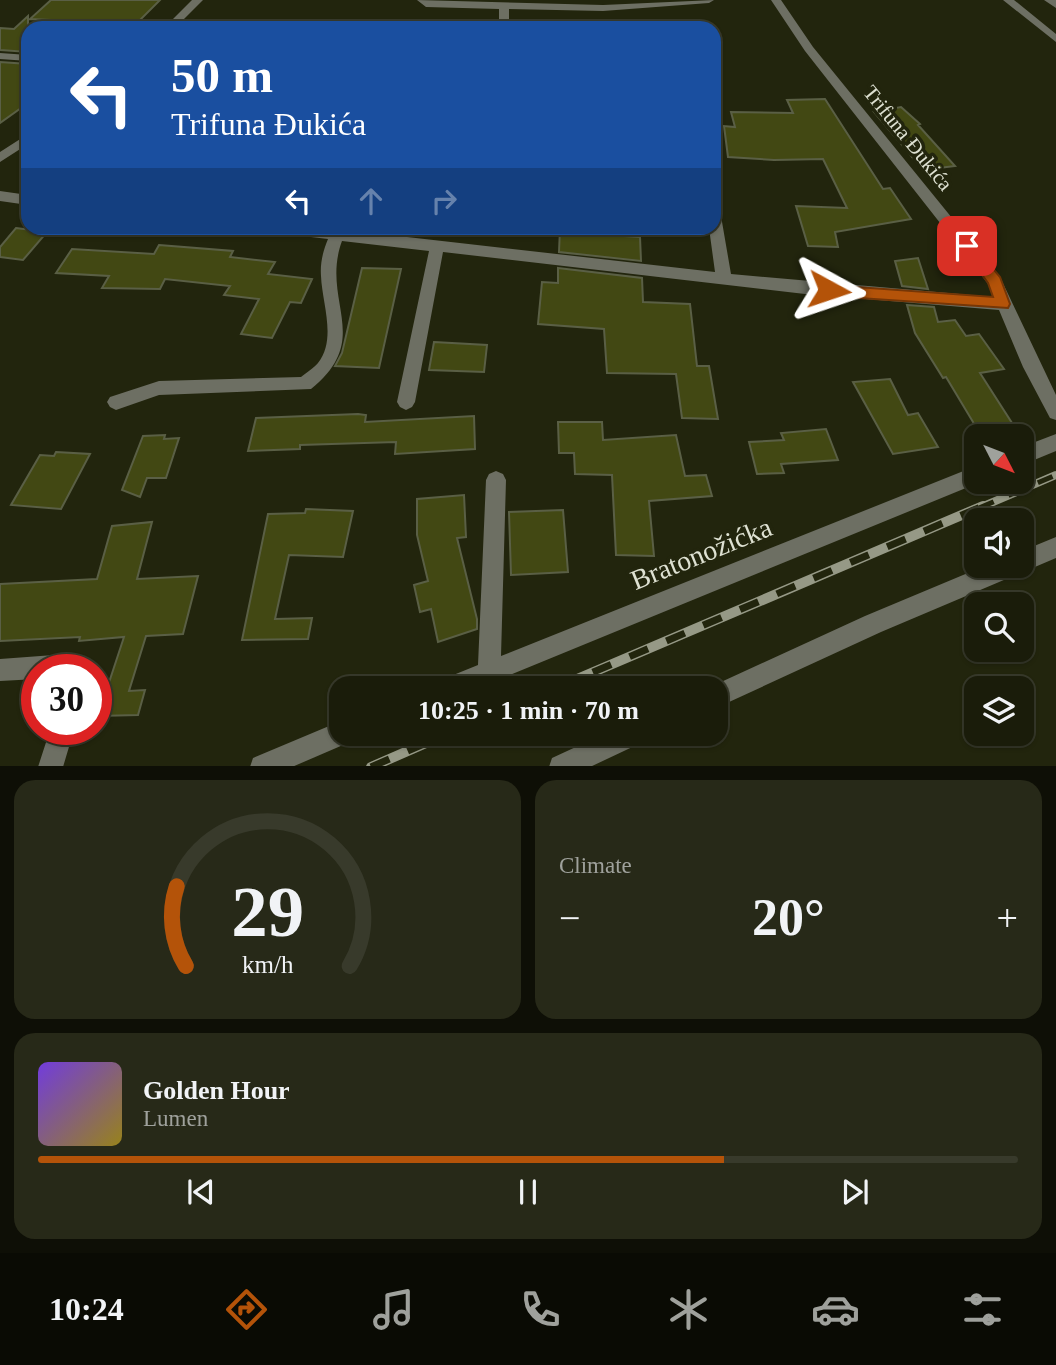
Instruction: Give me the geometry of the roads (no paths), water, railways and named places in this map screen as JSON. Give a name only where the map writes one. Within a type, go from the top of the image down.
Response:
[{"type":"street","points":[[176,21],[198,0]]},
{"type":"street","points":[[424,2],[504,7],[603,8],[709,0]]},
{"type":"street","name":"Trifuna Đukića","points":[[776,0],[809,49],[995,281],[1003,304]]},
{"type":"street","points":[[1008,0],[1056,39]]},
{"type":"street","points":[[1049,0],[1056,5]]},
{"type":"street","points":[[503,21],[504,7]]},
{"type":"street","points":[[0,57],[21,58]]},
{"type":"street","points":[[0,158],[21,143]]},
{"type":"street","points":[[0,196],[21,199]]},
{"type":"street","points":[[116,402],[159,388],[305,384],[316,378],[330,364],[336,349],[328,285],[330,256],[337,235]]},
{"type":"street","points":[[410,235],[437,247],[724,279],[923,299],[1003,304],[1056,412]]},
{"type":"street","points":[[717,235],[724,279]]},
{"type":"street","points":[[406,402],[437,247]]},
{"type":"street","points":[[1034,451],[1056,442]]},
{"type":"street","points":[[489,671],[496,480]]},
{"type":"street","name":"Bratonožićka","points":[[477,676],[964,480]]},
{"type":"street","points":[[1034,557],[1056,547]]},
{"type":"street","points":[[728,690],[873,624],[982,578]]},
{"type":"street","points":[[0,670],[21,668]]},
{"type":"street","points":[[262,766],[329,738]]},
{"type":"street","points":[[50,766],[57,745]]},
{"type":"street","points":[[561,766],[605,746]]},
{"type":"railway","points":[[979,508],[1056,475]]},
{"type":"railway","points":[[584,676],[983,506]]},
{"type":"railway","points":[[373,766],[419,746]]}]
